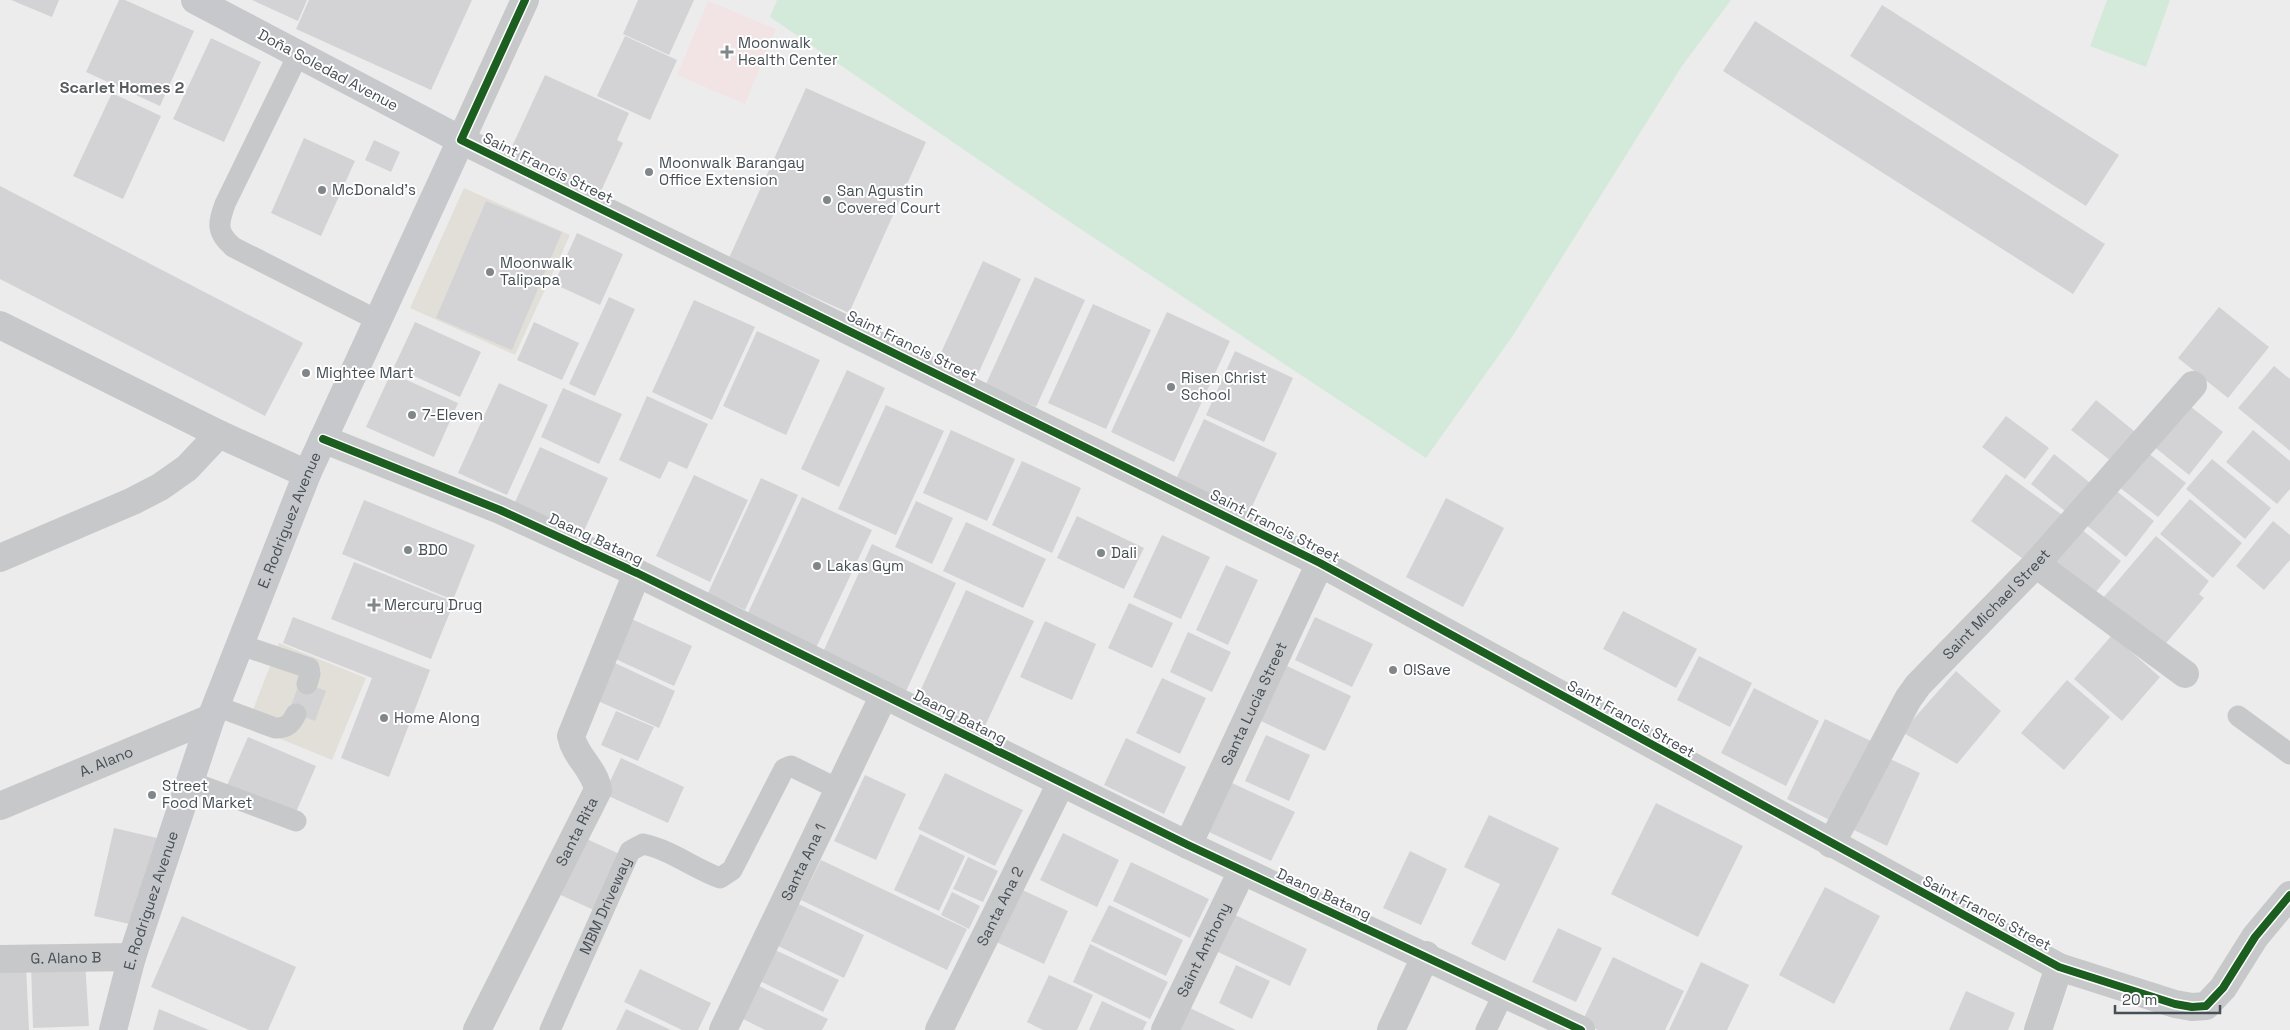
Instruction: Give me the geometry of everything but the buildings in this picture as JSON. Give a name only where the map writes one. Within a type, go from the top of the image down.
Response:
[{"type":"main road","name":"Doña Soledad Avenue","points":[[194,0],[461,140]]},
{"type":"main road","name":"E. Rodriguez Avenue","points":[[113,1030],[132,957],[189,781],[307,474],[461,140]]},
{"type":"street","name":"E. Rodriguez Avenue","points":[[461,140],[525,0]]},
{"type":"street","name":"Saint Francis Street","points":[[461,140],[1320,563],[1831,844],[2060,967],[2038,1030]]},
{"type":"street","points":[[0,325],[219,434],[307,474]]},
{"type":"street","name":"Saint Michael Street","points":[[1831,844],[1908,699],[1918,685],[2036,564],[2193,385]]},
{"type":"street","points":[[0,558],[133,501],[160,487],[187,468],[219,434]]},
{"type":"street","name":"Daang Batang","points":[[323,439],[500,510],[637,573],[1188,845],[1426,955],[1503,995],[1581,1030]]},
{"type":"street","name":"Santa Lucia Street","points":[[1188,845],[1320,563]]},
{"type":"street","points":[[2036,564],[2185,674]]},
{"type":"street","name":"Santa Rita","points":[[477,1030],[598,790],[597,779],[573,744],[571,736],[637,573]]},
{"type":"street","name":"Santa Ana 1","points":[[723,1030],[884,695]]},
{"type":"street","name":"A. Alano","points":[[0,806],[214,712]]},
{"type":"street","name":"Santa Ana 2","points":[[940,1030],[1061,783]]},
{"type":"street","name":"Saint Anthony","points":[[1165,1030],[1242,871]]},
{"type":"street","points":[[2060,967],[2175,1004],[2192,1007],[2206,1006],[2224,988],[2255,937],[2290,895]]},
{"type":"street","points":[[1391,1030],[1426,955]]},
{"type":"street","name":"G. Alano B","points":[[0,959],[132,957]]},
{"type":"lane","points":[[293,52],[219,221],[222,237],[233,247],[378,320]]},
{"type":"lane","points":[[241,645],[309,668],[308,684]]},
{"type":"lane","points":[[214,712],[275,728],[285,728],[292,723],[296,714]]},
{"type":"lane","points":[[2238,716],[2290,754]]},
{"type":"lane","name":"MBM Driveway","points":[[550,1030],[630,851],[643,844],[658,848],[720,878],[732,870],[784,769],[791,766],[838,789]]},
{"type":"lane","points":[[189,781],[296,821]]},
{"type":"lane","points":[[1486,1030],[1503,995]]},
{"type":"shaded area","name":"Moonwalk Health Center","points":[[708,1],[776,29],[745,104],[677,75]]},
{"type":"shaded area","name":"Moonwalk Talipapa","points":[[464,188],[570,235],[515,355],[410,308]]},
{"type":"shaded area","points":[[279,643],[366,678],[332,760],[247,725]]},
{"type":"green space","points":[[777,0],[1731,0],[1682,66],[1514,334],[1426,458],[1055,212],[770,17]]},
{"type":"green space","points":[[2107,0],[2170,0],[2146,67],[2090,46]]},
{"type":"cycle path","points":[[525,0],[461,140],[1320,563],[2059,967],[2175,1004],[2192,1007],[2206,1006],[2223,988],[2255,937],[2290,895]]},
{"type":"cycle path","points":[[323,439],[500,510],[637,573],[1188,845],[1581,1030]]},
{"type":"place","name":"Moonwalk Health Center","points":[[727,52]]},
{"type":"place","name":"Moonwalk Barangay Office Extension","points":[[649,172]]},
{"type":"place","name":"McDonald's","points":[[322,190]]},
{"type":"place","name":"San Agustin Covered Court","points":[[827,200]]},
{"type":"place","name":"Moonwalk Talipapa","points":[[490,272]]},
{"type":"place","name":"Mightee Mart","points":[[306,373]]},
{"type":"place","name":"Risen Christ School","points":[[1171,387]]},
{"type":"place","name":"7-Eleven","points":[[412,415]]},
{"type":"place","name":"BDO","points":[[408,550]]},
{"type":"place","name":"Dali","points":[[1101,553]]},
{"type":"place","name":"Lakas Gym","points":[[817,566]]},
{"type":"place","name":"Mercury Drug","points":[[374,605]]},
{"type":"place","name":"O!Save","points":[[1393,670]]},
{"type":"place","name":"Home Along","points":[[384,718]]},
{"type":"place","name":"Street Food Market","points":[[152,795]]},
{"type":"district","name":"Scarlet Homes 2","points":[[122,87]]}]
